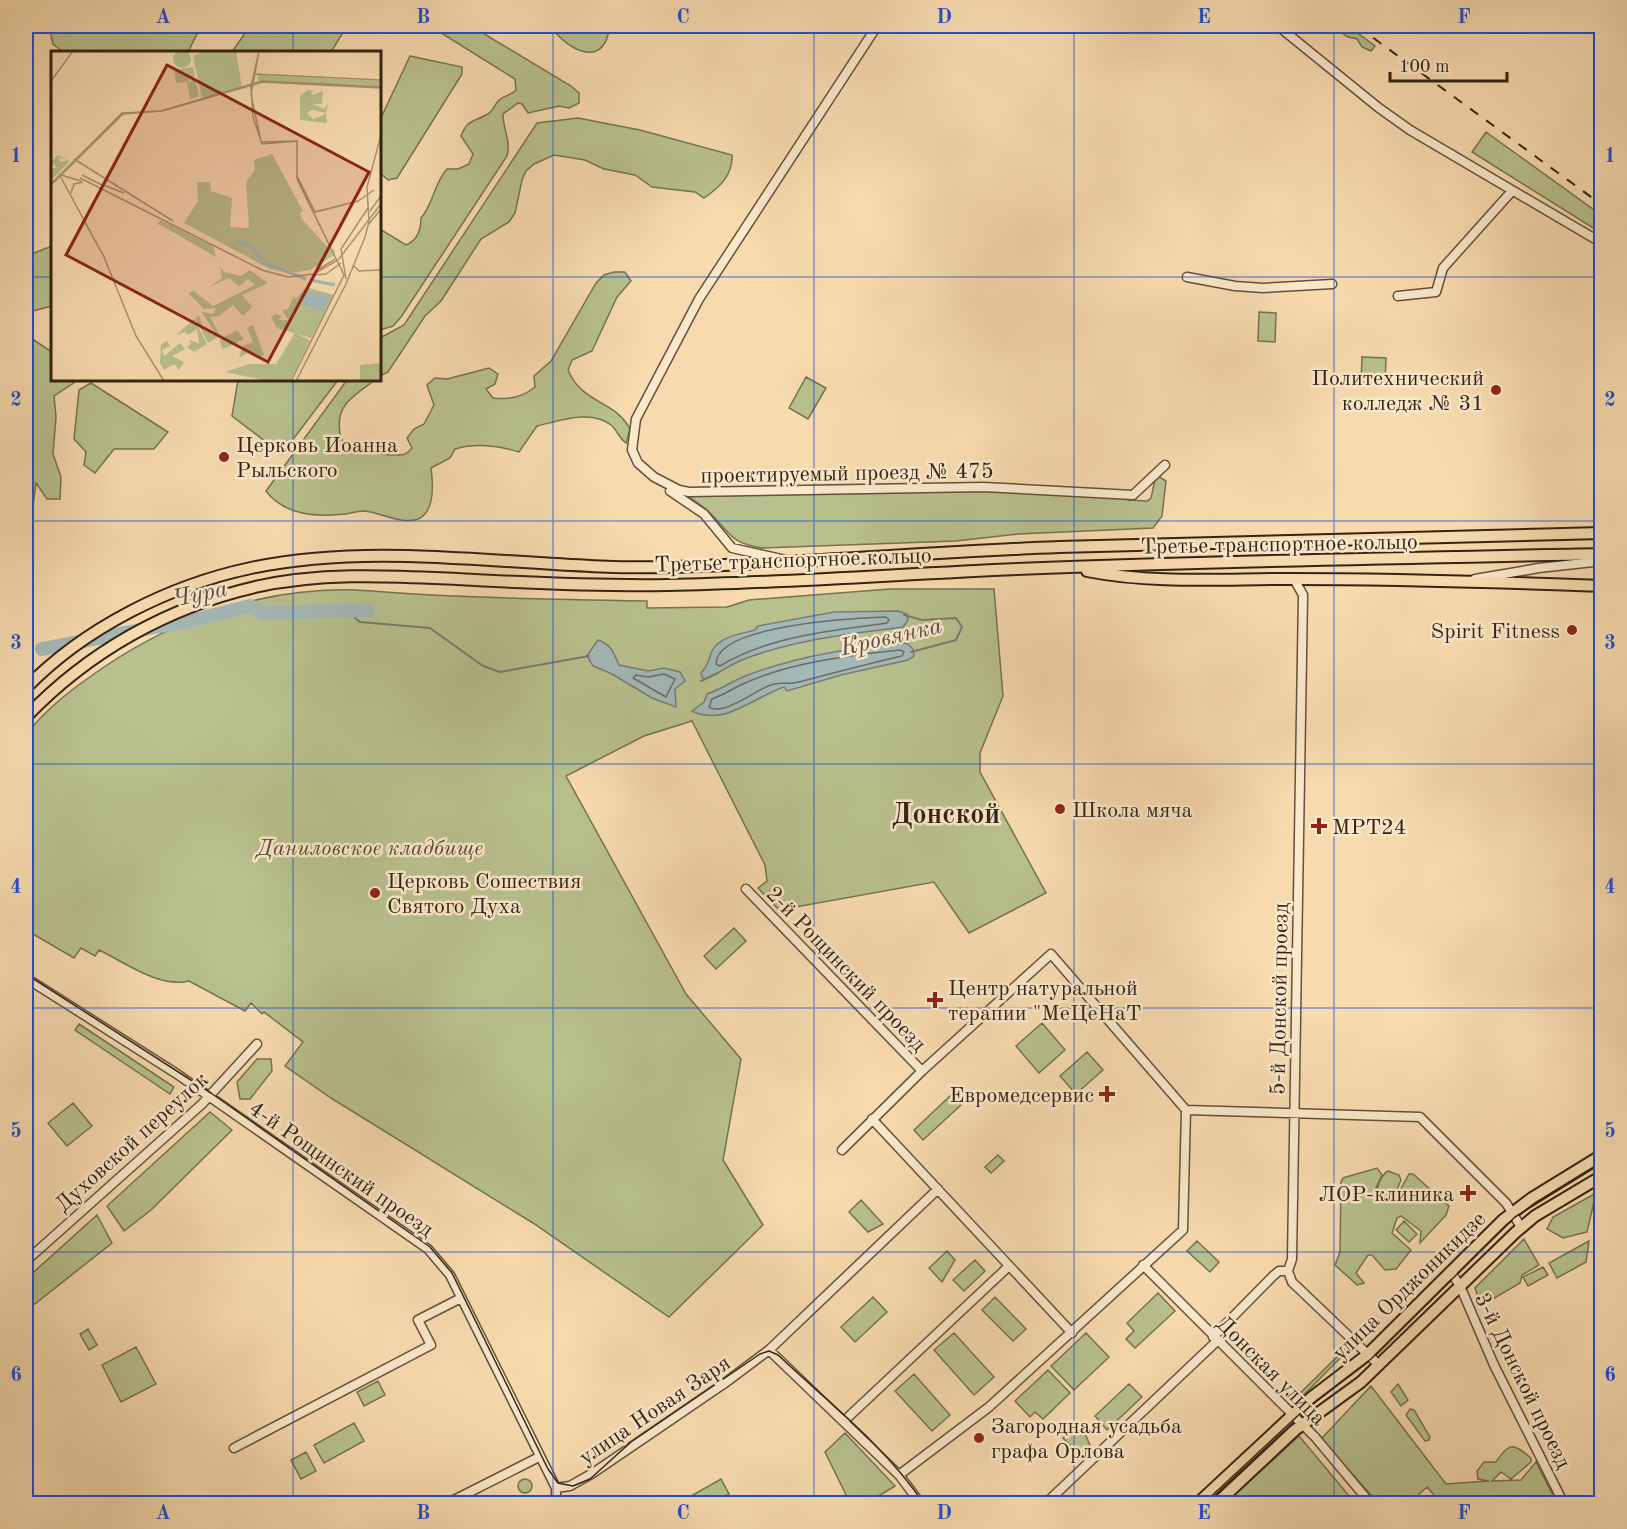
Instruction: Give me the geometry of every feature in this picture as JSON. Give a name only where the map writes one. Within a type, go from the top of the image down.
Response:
[{"type":"main road","points":[[1572,534],[1602,528]]},
{"type":"main road","name":"Третье транспортное кольцо","points":[[31,681],[73,648],[130,613],[188,586],[252,567],[346,556],[667,567],[1060,547],[1602,533]]},
{"type":"main road","name":"Третье транспортное кольцо","points":[[26,717],[54,689],[112,645],[166,616],[256,587],[299,579],[346,575],[562,584],[666,585],[1066,567],[1602,554]]},
{"type":"main road","points":[[1066,567],[1140,579],[1472,579],[1602,586]]},
{"type":"main road","name":"улица Орджоникидзе","points":[[1197,1503],[1293,1414],[1367,1355],[1512,1212],[1602,1155]]},
{"type":"main road","name":"улица Орджоникидзе","points":[[1216,1503],[1303,1424],[1348,1393],[1521,1227],[1602,1176]]},
{"type":"street","name":"проектируемый проезд № 475","points":[[877,26],[699,299],[636,419],[632,450],[638,463],[654,477],[679,490],[689,492],[983,487],[1133,495],[1165,465]]},
{"type":"street","points":[[1278,26],[1379,108],[1455,158],[1602,243]]},
{"type":"street","points":[[1398,297],[1436,292],[1443,268],[1512,191]]},
{"type":"street","points":[[1187,277],[1244,287],[1332,284]]},
{"type":"street","points":[[654,477],[704,514],[732,548],[795,562]]},
{"type":"street","points":[[1472,579],[1602,561]]},
{"type":"street","points":[[1294,579],[1303,595],[1314,580]]},
{"type":"street","name":"5-й Донской проезд","points":[[1288,1271],[1292,1259],[1303,595]]},
{"type":"street","name":"2-й Рощинский проезд","points":[[746,890],[922,1071]]},
{"type":"street","points":[[842,1150],[922,1071],[1051,954],[1056,957],[1186,1110],[1183,1230],[989,1407],[899,1475]]},
{"type":"street","name":"4-й Рощинский проезд","points":[[26,978],[210,1097],[428,1249],[450,1275],[556,1488],[556,1503]]},
{"type":"street","name":"Духовской переулок","points":[[26,1261],[210,1097],[257,1044]]},
{"type":"street","points":[[1186,1110],[1420,1117],[1512,1212],[1521,1227]]},
{"type":"street","points":[[872,1119],[1072,1333]]},
{"type":"street","name":"улица Новая Заря","points":[[556,1488],[570,1486],[593,1473],[726,1383],[769,1350],[938,1189]]},
{"type":"street","name":"Донская улица","points":[[1143,1265],[1303,1424],[1371,1503]]},
{"type":"street","points":[[844,1421],[1009,1266]]},
{"type":"street","points":[[1045,1503],[1215,1339],[1279,1271],[1288,1271],[1292,1282],[1378,1365]]},
{"type":"street","name":"3-й Донской проезд","points":[[1451,1272],[1460,1286],[1494,1365],[1564,1503]]},
{"type":"street","points":[[234,1448],[431,1345],[418,1320],[461,1298]]},
{"type":"street","points":[[769,1350],[899,1475],[921,1503]]},
{"type":"street","points":[[446,1503],[539,1457]]},
{"type":"green space","points":[[49,26],[201,26],[188,51],[62,51],[53,44]]},
{"type":"green space","points":[[250,26],[347,26],[332,51],[233,51]]},
{"type":"green space","points":[[430,26],[455,26],[469,33],[481,32],[571,86],[579,93],[579,103],[569,108],[559,106],[528,113],[522,104],[518,103],[503,114],[508,145],[507,156],[401,317],[393,326],[381,330],[381,230],[406,245],[416,237],[421,218],[447,169],[458,169],[469,164],[473,154],[461,136],[466,127],[488,114],[499,100],[516,90],[515,79]]},
{"type":"green space","points":[[550,26],[603,26],[609,31],[605,43],[598,50],[591,52],[573,47],[556,34]]},
{"type":"green space","points":[[1332,26],[1348,26],[1375,46],[1371,51],[1362,47],[1357,39],[1348,37]]},
{"type":"green space","points":[[410,56],[462,67],[462,74],[397,178],[388,180],[381,174],[381,118]]},
{"type":"green space","points":[[578,118],[640,130],[732,155],[732,162],[728,174],[720,185],[704,198],[695,192],[652,187],[635,175],[604,169],[585,160],[554,155],[534,164],[526,171],[522,180],[515,213],[509,222],[481,239],[441,301],[425,316],[388,372],[381,376],[381,337],[404,325],[537,123]]},
{"type":"green space","points":[[1486,132],[1601,215],[1601,233],[1472,152]]},
{"type":"green space","points":[[51,246],[51,306],[33,311],[26,318],[26,256]]},
{"type":"green space","points":[[625,272],[631,281],[617,297],[592,351],[572,360],[568,370],[581,389],[616,412],[624,420],[630,429],[626,443],[611,425],[603,420],[585,417],[537,426],[519,452],[487,446],[455,449],[450,458],[431,468],[430,504],[424,515],[411,520],[364,511],[335,515],[302,513],[282,506],[266,491],[346,381],[374,381],[353,397],[343,409],[339,427],[345,443],[353,449],[401,455],[412,448],[407,438],[414,429],[424,424],[434,405],[427,385],[435,378],[447,379],[489,368],[498,374],[495,384],[486,389],[493,398],[515,397],[535,387],[534,376],[551,361],[596,283],[604,275]]},
{"type":"green space","points":[[1259,312],[1276,313],[1275,342],[1258,341]]},
{"type":"green space","points":[[26,335],[51,351],[51,381],[76,381],[54,396],[56,417],[53,454],[61,477],[60,499],[47,499],[36,483],[26,560]]},
{"type":"green space","points":[[1362,357],[1386,358],[1385,383],[1361,382]]},
{"type":"green space","points":[[806,377],[826,388],[808,419],[789,408]]},
{"type":"green space","points":[[238,381],[337,381],[282,454],[232,416]]},
{"type":"green space","points":[[91,383],[168,432],[154,449],[114,449],[95,473],[84,465],[86,452],[74,439],[79,390]]},
{"type":"green space","points":[[1156,475],[1166,481],[1162,516],[1153,528],[1018,534],[956,541],[762,548],[742,543],[736,539],[708,511],[677,488],[983,483],[1128,492],[1128,500],[1147,501],[1151,498]]},
{"type":"green space","name":"Даниловское кладбище","points":[[890,589],[994,589],[1003,696],[980,753],[980,772],[1046,893],[969,933],[934,882],[779,910],[758,888],[767,881],[765,865],[692,721],[644,736],[566,776],[686,994],[741,1059],[723,1160],[763,1225],[669,1317],[533,1223],[331,1098],[285,1066],[303,1042],[264,1012],[262,1014],[251,1003],[245,1011],[189,981],[166,981],[154,978],[99,950],[95,956],[81,948],[74,958],[26,930],[26,735],[52,706],[104,667],[162,633],[193,620],[256,600],[322,590],[503,598],[647,601],[647,608],[727,607],[749,600]]},
{"type":"green space","points":[[734,928],[746,941],[716,969],[704,956]]},
{"type":"green space","points":[[1042,1023],[1065,1050],[1039,1073],[1016,1046]]},
{"type":"green space","points":[[79,1024],[174,1087],[170,1094],[75,1030]]},
{"type":"green space","points":[[1087,1052],[1103,1070],[1076,1094],[1060,1076]]},
{"type":"green space","points":[[257,1059],[271,1059],[272,1071],[250,1099],[240,1099],[237,1082]]},
{"type":"green space","points":[[951,1095],[961,1105],[923,1140],[914,1130]]},
{"type":"green space","points":[[73,1103],[92,1126],[67,1146],[48,1123]]},
{"type":"green space","points":[[210,1112],[232,1130],[151,1210],[124,1231],[107,1206]]},
{"type":"green space","points":[[998,1155],[1004,1161],[991,1173],[985,1167]]},
{"type":"green space","points":[[1377,1168],[1382,1175],[1375,1190],[1377,1199],[1393,1203],[1409,1174],[1413,1174],[1449,1206],[1446,1215],[1420,1243],[1421,1231],[1401,1216],[1397,1218],[1392,1233],[1411,1250],[1396,1269],[1385,1270],[1372,1255],[1368,1255],[1356,1273],[1364,1283],[1357,1285],[1335,1265],[1340,1252],[1341,1182],[1343,1178]]},
{"type":"green space","points":[[1388,1171],[1399,1175],[1401,1180],[1392,1200],[1388,1201],[1377,1196],[1377,1193],[1381,1179]]},
{"type":"green space","points":[[1596,1193],[1587,1232],[1563,1238],[1547,1229],[1553,1217]]},
{"type":"green space","points":[[861,1200],[883,1224],[868,1232],[849,1212]]},
{"type":"green space","points":[[97,1215],[112,1243],[26,1311],[26,1279]]},
{"type":"green space","points":[[1404,1221],[1417,1234],[1409,1242],[1396,1230]]},
{"type":"green space","points":[[1524,1239],[1539,1265],[1522,1275],[1520,1283],[1481,1306],[1475,1288]]},
{"type":"green space","points":[[1197,1241],[1219,1262],[1210,1272],[1187,1251]]},
{"type":"green space","points":[[1589,1241],[1586,1262],[1557,1278],[1549,1263]]},
{"type":"green space","points":[[947,1251],[955,1260],[942,1282],[929,1268]]},
{"type":"green space","points":[[975,1260],[985,1271],[964,1291],[953,1280]]},
{"type":"green space","points":[[1543,1267],[1548,1275],[1528,1286],[1523,1277]]},
{"type":"green space","points":[[1158,1293],[1175,1311],[1135,1348],[1126,1339],[1134,1331],[1127,1323]]},
{"type":"green space","points":[[873,1297],[887,1312],[855,1342],[841,1327]]},
{"type":"green space","points":[[995,1297],[1026,1329],[1013,1341],[982,1310]]},
{"type":"green space","points":[[88,1329],[97,1345],[89,1350],[80,1334]]},
{"type":"green space","points":[[954,1333],[994,1377],[974,1395],[934,1350]]},
{"type":"green space","points":[[1086,1333],[1109,1357],[1074,1390],[1051,1366]]},
{"type":"green space","points":[[136,1347],[156,1384],[121,1402],[102,1365]]},
{"type":"green space","points":[[1347,1347],[1349,1349],[1294,1405],[1291,1402]]},
{"type":"green space","points":[[1048,1370],[1070,1393],[1043,1419],[1035,1412],[1030,1417],[1015,1401]]},
{"type":"green space","points":[[914,1374],[950,1415],[932,1431],[895,1391]]},
{"type":"green space","points":[[378,1381],[385,1395],[364,1406],[357,1392]]},
{"type":"green space","points":[[1129,1384],[1142,1397],[1107,1430],[1095,1416]]},
{"type":"green space","points":[[1398,1384],[1408,1400],[1401,1406],[1391,1392]]},
{"type":"green space","points":[[1371,1386],[1446,1484],[1489,1481],[1478,1479],[1477,1471],[1484,1462],[1496,1462],[1504,1451],[1515,1447],[1531,1458],[1531,1462],[1511,1479],[1501,1472],[1492,1481],[1521,1480],[1536,1462],[1557,1503],[1441,1503],[1427,1487],[1409,1503],[1378,1503],[1321,1439]]},
{"type":"green space","points":[[1410,1409],[1414,1410],[1430,1437],[1429,1440],[1425,1441],[1406,1415]]},
{"type":"green space","points":[[1080,1422],[1092,1450],[1083,1459],[1063,1438]]},
{"type":"green space","points":[[354,1423],[364,1441],[324,1463],[314,1445]]},
{"type":"green space","points":[[845,1433],[895,1486],[867,1503],[850,1503],[825,1452]]},
{"type":"green space","points":[[1299,1436],[1355,1503],[1226,1503]]},
{"type":"green space","points":[[306,1452],[316,1471],[301,1479],[291,1460]]},
{"type":"green space","points":[[525,1479],[530,1481],[532,1486],[530,1491],[525,1493],[520,1491],[518,1486],[520,1481]]},
{"type":"green space","points":[[721,1479],[729,1494],[712,1503],[695,1503],[691,1496]]},
{"type":"water","points":[[898,611],[907,614],[908,620],[903,627],[785,646],[742,660],[705,679],[702,677],[701,673],[712,651],[720,642],[731,636],[755,630],[758,626],[834,612]]},
{"type":"water","points":[[598,640],[609,647],[619,665],[648,671],[664,668],[680,672],[685,681],[675,689],[676,707],[652,698],[612,674],[593,666],[587,656]]},
{"type":"water","points":[[907,643],[913,649],[914,656],[908,660],[841,675],[787,691],[784,687],[727,713],[704,715],[692,711],[704,702],[707,694],[767,668],[826,653]]},
{"type":"waterway","name":"Чура","points":[[42,649],[202,618],[250,606],[263,613],[368,610]]},
{"type":"waterway","name":"Кровянка","points":[[347,611],[360,622],[430,628],[483,666],[500,672],[589,656]]},
{"type":"waterway","name":"Кровянка","points":[[904,615],[922,620],[956,618],[962,627],[956,640],[911,652]]},
{"type":"waterway","name":"Кровянка","points":[[701,681],[718,673]]},
{"type":"tram line","points":[[26,974],[211,1093],[430,1247],[452,1273],[548,1469],[558,1483],[573,1486],[590,1479],[631,1442],[760,1354],[769,1351],[778,1355],[874,1444],[909,1483],[924,1504]]},
{"type":"tram line","points":[[1203,1504],[1304,1410],[1371,1359],[1515,1217],[1602,1163]]},
{"type":"railway","points":[[1357,26],[1602,205]]},
{"type":"place","name":"Политехнический колледж № 31","points":[[1496,390]]},
{"type":"place","name":"Церковь Иоанна Рыльского","points":[[224,457]]},
{"type":"place","name":"Spirit Fitness","points":[[1572,630]]},
{"type":"place","name":"Школа мяча","points":[[1060,809]]},
{"type":"place","name":"МРТ24","points":[[1319,826]]},
{"type":"place","name":"Церковь Сошествия Святого Духа","points":[[375,893]]},
{"type":"place","name":"Центр натуральной терапии \"МеЦеНаТ","points":[[935,1000]]},
{"type":"place","name":"Евромедсервис","points":[[1107,1094]]},
{"type":"place","name":"ЛОР-клиника","points":[[1468,1193]]},
{"type":"place","name":"Загородная усадьба графа Орлова","points":[[979,1438]]},
{"type":"district","name":"Донской","points":[[946,813]]}]
